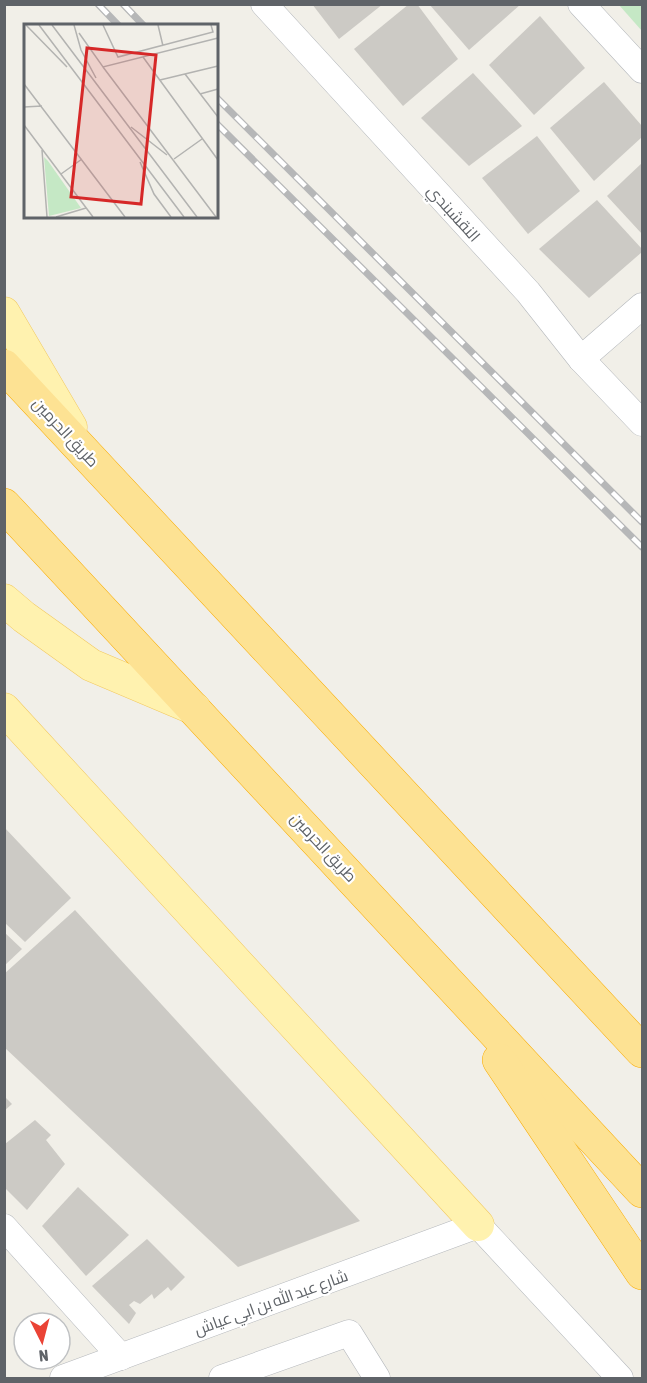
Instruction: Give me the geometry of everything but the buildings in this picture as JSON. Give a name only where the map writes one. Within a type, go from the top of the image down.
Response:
[{"type":"highway","name":"طريق الحرمين","points":[[4,366],[642,1051]]},
{"type":"highway","name":"طريق الحرمين","points":[[4,505],[642,1191]]},
{"type":"highway","points":[[442,974],[642,1273]]},
{"type":"main road","points":[[4,313],[86,454]]},
{"type":"main road","points":[[4,600],[92,665],[196,710]]},
{"type":"main road","points":[[4,709],[478,1225]]},
{"type":"street","name":"النقشبندي","points":[[264,4],[528,292],[581,358],[642,423]]},
{"type":"street","points":[[581,4],[642,70]]},
{"type":"street","points":[[581,358],[642,306]]},
{"type":"street","points":[[478,1225],[621,1378]]},
{"type":"street","name":"شارع عبد الله بن ابي عياش","points":[[63,1378],[478,1225]]},
{"type":"street","points":[[4,1227],[121,1357]]},
{"type":"street","points":[[222,1378],[349,1333],[377,1378]]},
{"type":"green space","points":[[619,5],[642,5],[642,31]]},
{"type":"railway","points":[[98,4],[117,24]]},
{"type":"railway","points":[[123,4],[142,24]]},
{"type":"railway","points":[[218,99],[642,522]]},
{"type":"railway","points":[[218,125],[642,547]]}]
